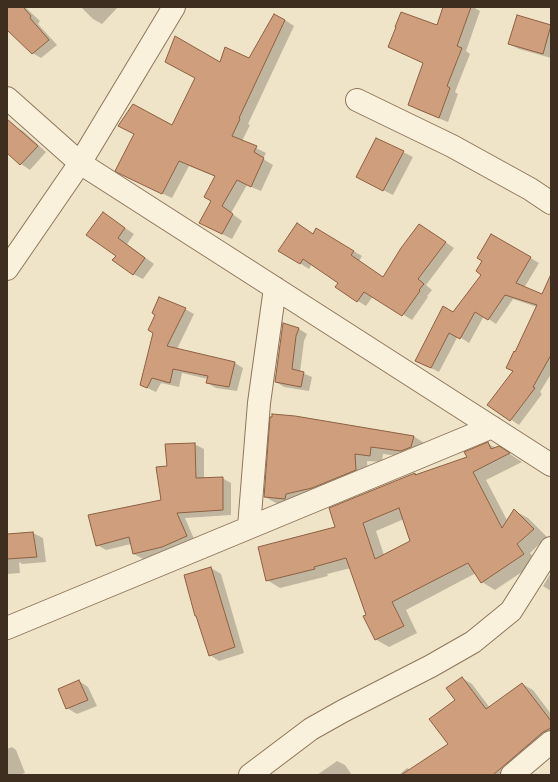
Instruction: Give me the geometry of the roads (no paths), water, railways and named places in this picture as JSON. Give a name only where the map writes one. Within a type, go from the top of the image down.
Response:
[{"type":"street","points":[[7,269],[80,163],[174,7]]},
{"type":"street","points":[[7,98],[80,163],[551,465]]},
{"type":"street","points":[[356,100],[452,146],[551,203]]},
{"type":"street","points":[[249,527],[259,404],[275,288]]},
{"type":"street","points":[[7,628],[492,427]]},
{"type":"street","points":[[250,775],[311,730],[343,711],[431,666],[473,642],[511,611],[551,548]]},
{"type":"street","points":[[512,775],[551,742]]}]
